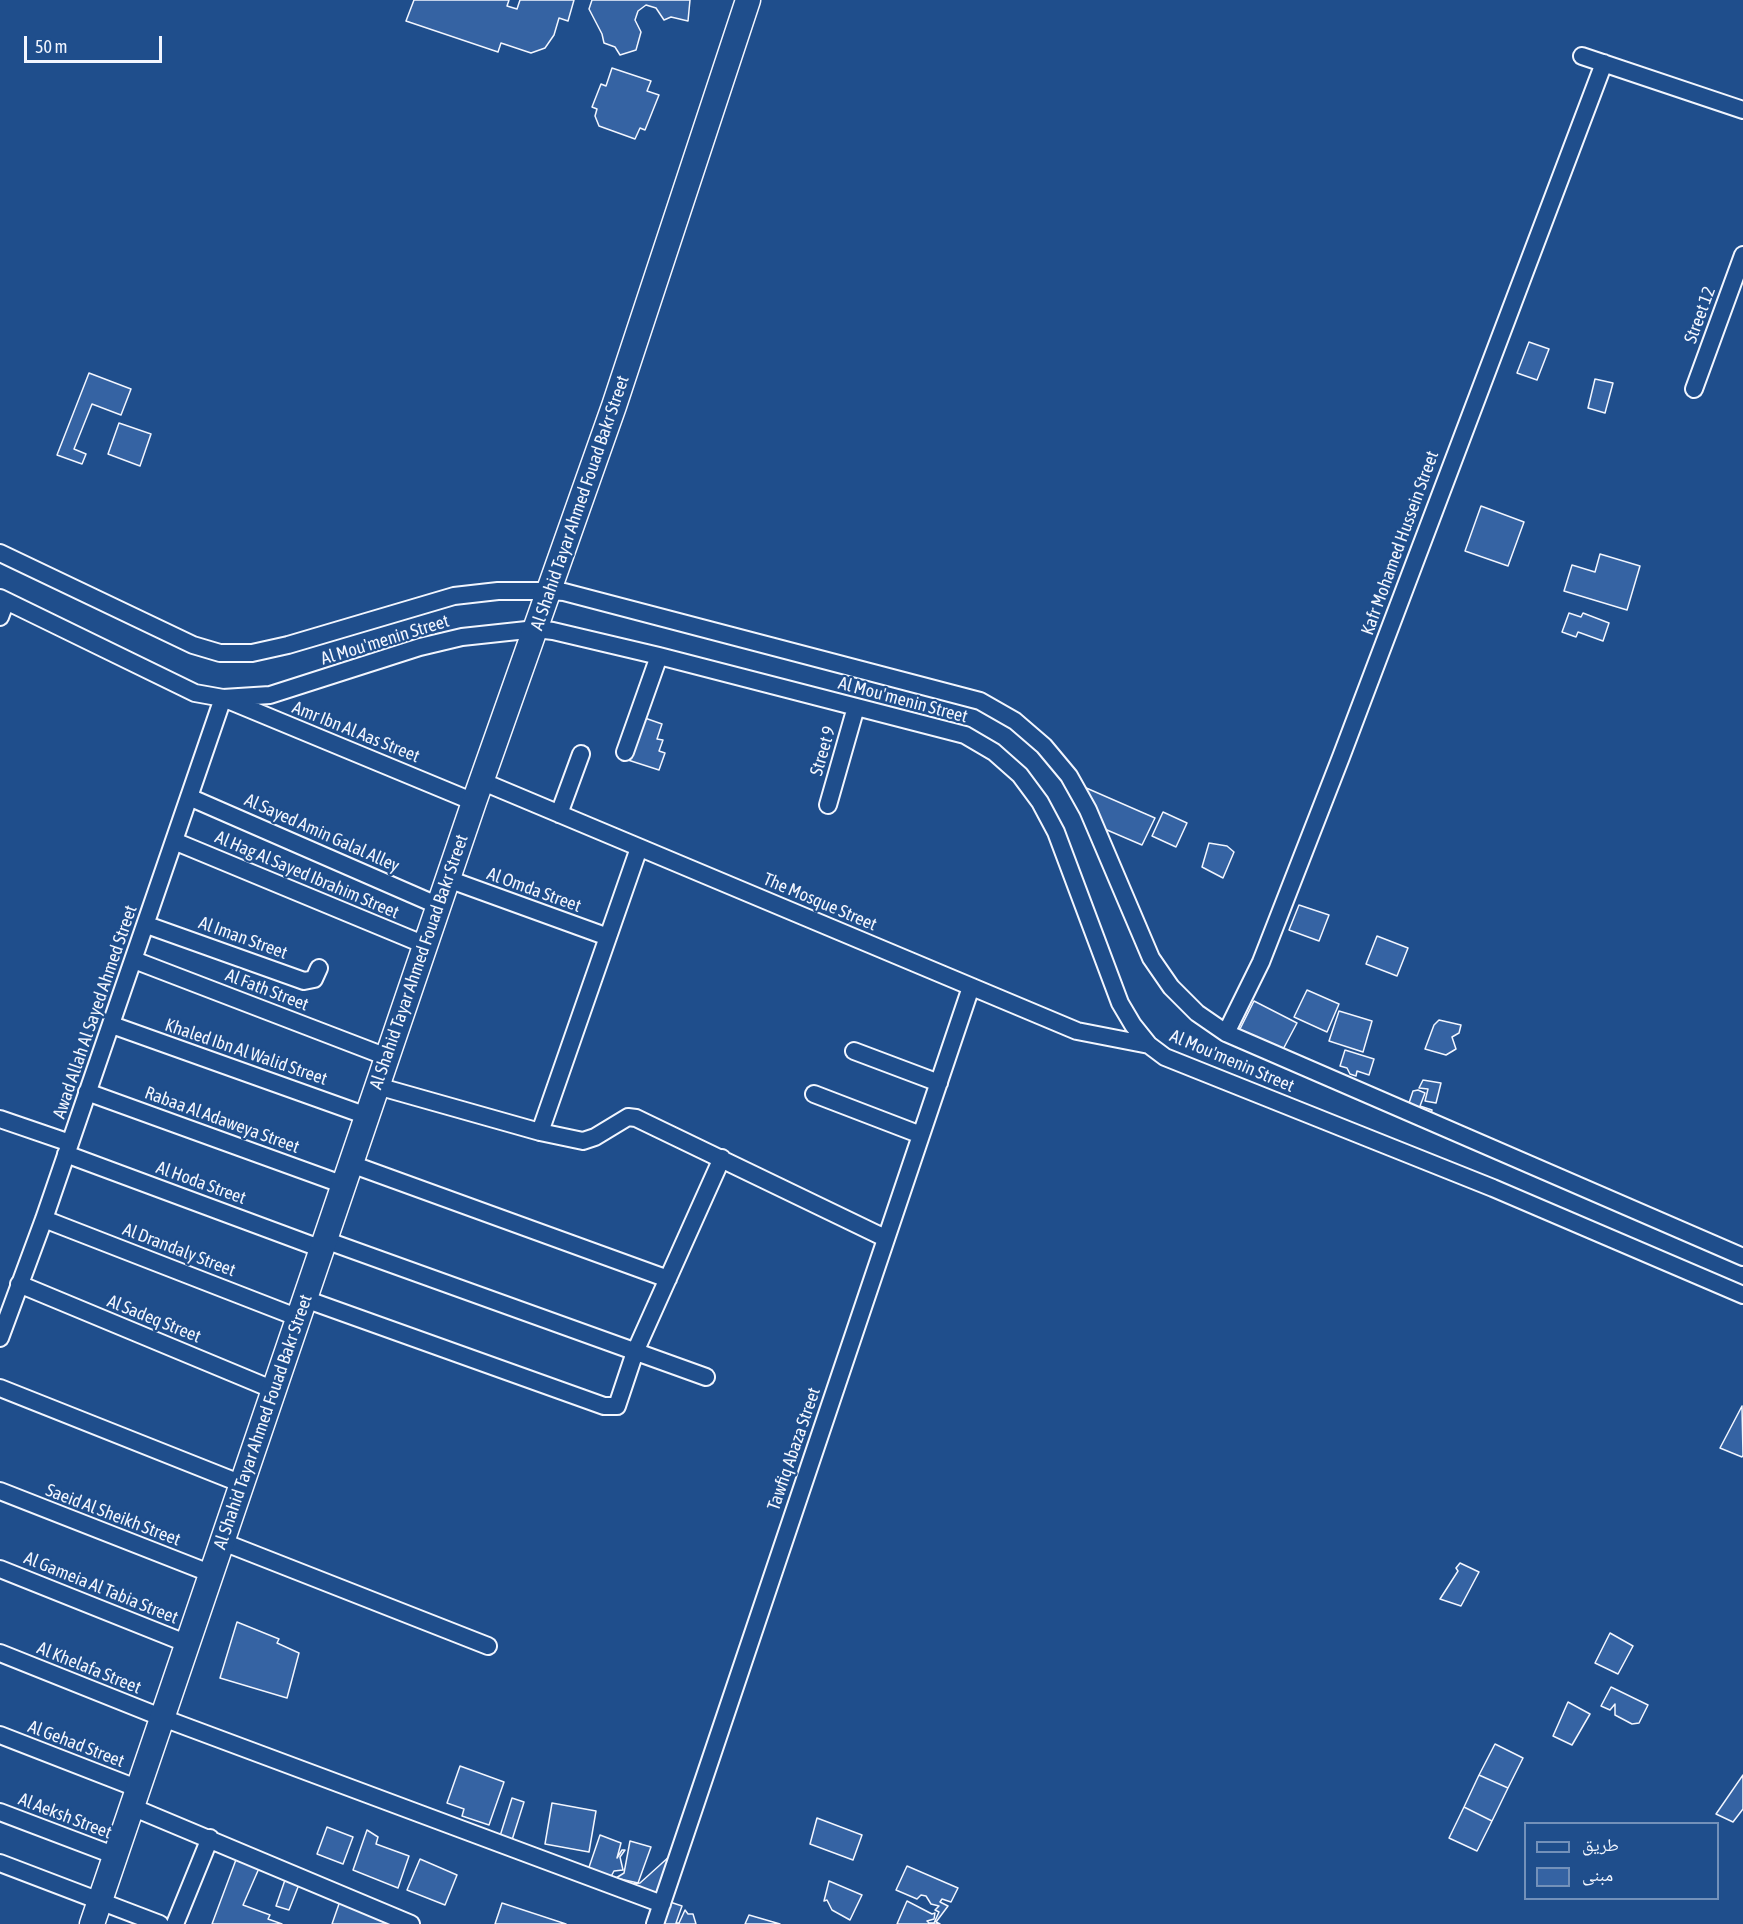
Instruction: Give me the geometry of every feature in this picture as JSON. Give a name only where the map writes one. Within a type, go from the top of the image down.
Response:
[{"type":"street","name":"Al Shahid Tayar Ahmed Fouad Bakr Street","points":[[96,1913],[425,945],[614,406],[748,0]]},
{"type":"street","points":[[1582,56],[1743,110]]},
{"type":"street","name":"Kafr Mohamed Hussein Street","points":[[1226,1034],[1261,962],[1333,779],[1604,63]]},
{"type":"street","name":"Street 12","points":[[1694,389],[1743,255]]},
{"type":"street","name":"Al Mou'menin Street","points":[[0,553],[193,645],[220,653],[252,652],[288,645],[454,596],[498,591],[549,591],[564,592],[981,701],[1015,721],[1044,746],[1069,776],[1088,810],[1151,958],[1180,996],[1197,1013],[1226,1034],[1743,1257]]},
{"type":"street","name":"Al Mou'menin Street","points":[[2,605],[195,693],[223,698],[270,695],[420,647],[462,637],[536,629],[659,656],[965,735],[994,752],[1020,775],[1040,802],[1056,832],[1120,1003],[1133,1025],[1149,1045],[1184,1066],[1493,1188],[1743,1295]]},
{"type":"street","points":[[625,752],[659,656]]},
{"type":"street","name":"Amr Ibn Al Aas Street","points":[[223,698],[478,791]]},
{"type":"street","name":"Awad Allah Al Sayed Ahmed Street","points":[[0,1338],[147,925],[223,698]]},
{"type":"street","name":"Street 9","points":[[828,805],[856,707]]},
{"type":"street","points":[[559,814],[581,754]]},
{"type":"street","name":"The Mosque Street","points":[[478,791],[559,814],[1077,1031],[1149,1045]]},
{"type":"street","name":"Al Sayed Amin Galal Alley","points":[[189,797],[439,906]]},
{"type":"street","name":"Al Hag Al Sayed Ibrahim Street","points":[[174,841],[425,945]]},
{"type":"street","points":[[540,1132],[639,848]]},
{"type":"street","name":"Al Omda Street","points":[[448,879],[608,937]]},
{"type":"street","name":"Al Iman Street","points":[[147,925],[304,981],[314,980],[318,968]]},
{"type":"street","name":"Al Fath Street","points":[[134,960],[387,1057]]},
{"type":"street","name":"Tawfiq Abaza Street","points":[[655,1924],[971,987]]},
{"type":"street","name":"Khaled Ibn Al Walid Street","points":[[112,1025],[367,1116]]},
{"type":"street","points":[[854,1051],[939,1083]]},
{"type":"street","points":[[377,1086],[540,1132],[583,1141],[595,1137],[628,1118],[636,1118],[885,1239]]},
{"type":"street","name":"Rabaa Al Adaweya Street","points":[[87,1092],[668,1279]]},
{"type":"street","points":[[814,1094],[921,1135]]},
{"type":"street","name":"Al Hoda Street","points":[[0,1119],[68,1149],[323,1245],[706,1377]]},
{"type":"street","name":"Al Drandaly Street","points":[[44,1219],[302,1308],[611,1407],[619,1403],[635,1352],[722,1158]]},
{"type":"street","name":"Al Sadeq Street","points":[[19,1284],[274,1390]]},
{"type":"street","points":[[0,1388],[242,1484]]},
{"type":"street","name":"Saeid Al Sheikh Street","points":[[0,1491],[212,1574]]},
{"type":"street","points":[[223,1542],[488,1646]]},
{"type":"street","name":"Al Gameia Al Tabia Street","points":[[0,1569],[188,1644]]},
{"type":"street","name":"Al Khelafa Street","points":[[0,1653],[163,1718],[662,1904]]},
{"type":"street","name":"Al Gehad Street","points":[[0,1735],[135,1798],[210,1838],[411,1924]]},
{"type":"street","name":"Al Aeksh Street","points":[[0,1812],[116,1856]]},
{"type":"street","points":[[175,1924],[210,1838]]},
{"type":"street","points":[[0,1863],[96,1913],[160,1924]]},
{"type":"building","points":[[414,0],[509,0],[507,6],[517,9],[520,0],[574,0],[568,21],[559,18],[554,35],[545,48],[531,53],[501,43],[498,52],[406,21]]},
{"type":"building","points":[[592,0],[690,0],[688,21],[671,17],[664,20],[656,8],[646,5],[638,11],[635,20],[641,32],[636,50],[620,55],[615,47],[604,43],[602,34],[589,9]]},
{"type":"building","points":[[612,68],[651,81],[647,91],[659,95],[645,130],[640,128],[635,139],[599,126],[595,116],[597,109],[592,107],[601,84],[606,86]]},
{"type":"building","points":[[1529,342],[1549,349],[1537,380],[1517,373]]},
{"type":"building","points":[[89,373],[131,389],[121,415],[92,404],[74,449],[86,454],[82,464],[57,455]]},
{"type":"building","points":[[1595,379],[1613,383],[1605,413],[1588,408]]},
{"type":"building","points":[[119,423],[151,434],[140,466],[108,454]]},
{"type":"building","points":[[1481,506],[1524,522],[1508,566],[1465,551]]},
{"type":"building","points":[[1600,554],[1640,566],[1627,610],[1564,591],[1572,565],[1595,572]]},
{"type":"building","points":[[1569,613],[1581,617],[1583,613],[1609,623],[1603,641],[1578,632],[1576,637],[1562,632]]},
{"type":"building","points":[[642,717],[662,724],[657,739],[663,740],[659,751],[665,753],[659,770],[628,760]]},
{"type":"building","points":[[1084,787],[1155,818],[1142,845],[1100,827]]},
{"type":"building","points":[[1163,812],[1187,823],[1176,847],[1152,836]]},
{"type":"building","points":[[1209,843],[1227,846],[1234,852],[1223,878],[1202,867]]},
{"type":"building","points":[[1299,905],[1329,915],[1319,941],[1289,930]]},
{"type":"building","points":[[1377,936],[1408,948],[1397,976],[1366,964]]},
{"type":"building","points":[[1307,990],[1339,1004],[1327,1032],[1294,1017]]},
{"type":"building","points":[[1254,1001],[1297,1023],[1280,1055],[1238,1033]]},
{"type":"building","points":[[1339,1011],[1372,1021],[1363,1052],[1329,1041]]},
{"type":"building","points":[[1439,1020],[1461,1025],[1459,1033],[1452,1037],[1456,1049],[1446,1055],[1425,1049],[1434,1025]]},
{"type":"building","points":[[1345,1050],[1374,1059],[1369,1075],[1357,1071],[1356,1076],[1350,1074],[1347,1068],[1340,1066]]},
{"type":"building","points":[[1423,1080],[1441,1083],[1436,1103],[1425,1101],[1428,1089],[1419,1088]]},
{"type":"building","points":[[1418,1090],[1425,1093],[1420,1106],[1432,1110],[1430,1117],[1408,1106],[1413,1091]]},
{"type":"building","points":[[1742,1406],[1743,1455],[1742,1457],[1720,1448]]},
{"type":"building","points":[[1460,1563],[1479,1572],[1461,1606],[1440,1599],[1458,1571],[1456,1568]]},
{"type":"building","points":[[237,1622],[279,1639],[277,1643],[299,1653],[287,1698],[220,1678]]},
{"type":"building","points":[[1610,1633],[1633,1646],[1618,1674],[1595,1663]]},
{"type":"building","points":[[1611,1687],[1648,1705],[1639,1723],[1632,1724],[1615,1715],[1615,1704],[1610,1710],[1601,1706]]},
{"type":"building","points":[[1568,1702],[1590,1714],[1572,1745],[1553,1736]]},
{"type":"building","points":[[1495,1744],[1523,1758],[1508,1788],[1479,1775]]},
{"type":"building","points":[[460,1766],[504,1782],[489,1825],[462,1816],[464,1809],[447,1803]]},
{"type":"building","points":[[1479,1775],[1508,1788],[1492,1821],[1464,1807]]},
{"type":"building","points":[[1743,1775],[1743,1809],[1733,1822],[1716,1814]]},
{"type":"building","points":[[512,1798],[524,1802],[512,1840],[500,1836]]},
{"type":"building","points":[[552,1803],[596,1811],[589,1852],[545,1844]]},
{"type":"building","points":[[1464,1807],[1492,1821],[1477,1851],[1449,1838]]},
{"type":"building","points":[[817,1818],[862,1835],[853,1860],[810,1844]]},
{"type":"building","points":[[327,1827],[353,1837],[343,1864],[317,1854]]},
{"type":"building","points":[[367,1830],[378,1837],[376,1844],[409,1856],[398,1888],[353,1870]]},
{"type":"building","points":[[600,1835],[621,1843],[617,1858],[622,1850],[625,1850],[620,1857],[623,1870],[614,1871],[608,1882],[586,1876]]},
{"type":"building","points":[[630,1841],[651,1847],[638,1883],[616,1878],[624,1873]]},
{"type":"building","points":[[671,1855],[657,1898],[622,1885],[640,1883]]},
{"type":"building","points":[[237,1857],[260,1866],[243,1905],[270,1915],[268,1919],[282,1924],[212,1924]]},
{"type":"building","points":[[420,1859],[457,1875],[445,1905],[407,1890]]},
{"type":"building","points":[[907,1866],[958,1888],[951,1902],[942,1899],[940,1902],[948,1906],[936,1922],[940,1924],[897,1924],[907,1901],[932,1914],[935,1913],[934,1919],[927,1921],[929,1923],[934,1923],[939,1912],[935,1910],[939,1906],[931,1904],[926,1896],[921,1895],[917,1899],[896,1890]]},
{"type":"building","points":[[286,1877],[300,1882],[289,1910],[276,1906]]},
{"type":"building","points":[[829,1881],[862,1895],[850,1920],[832,1910],[827,1900],[824,1901]]},
{"type":"building","points":[[340,1901],[386,1918],[388,1924],[332,1924]]},
{"type":"building","points":[[667,1901],[682,1906],[676,1923],[679,1923],[685,1910],[688,1914],[693,1914],[696,1924],[659,1924]]},
{"type":"building","points":[[502,1903],[566,1924],[495,1924]]},
{"type":"building","points":[[749,1915],[780,1924],[745,1924]]}]
